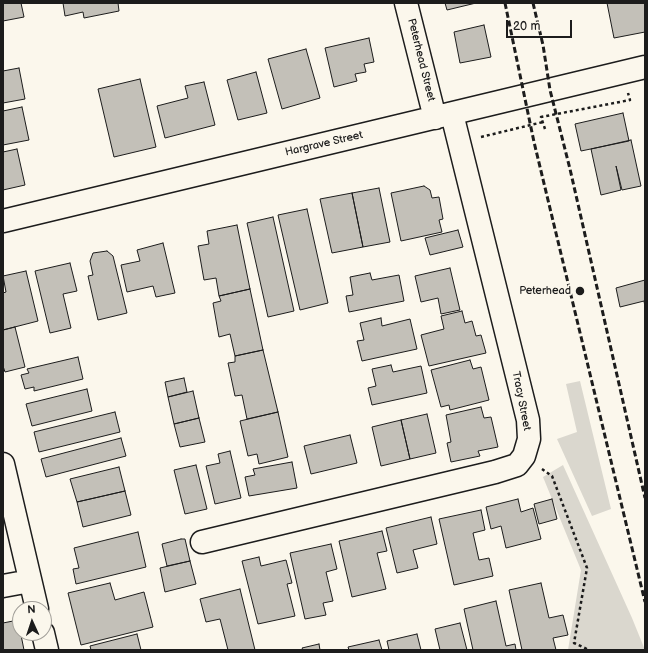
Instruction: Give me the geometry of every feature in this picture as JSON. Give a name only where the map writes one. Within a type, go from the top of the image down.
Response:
[{"type":"street","name":"Peterhead Street","points":[[406,3],[444,116]]},
{"type":"street","name":"Hargrave Street","points":[[3,221],[645,67]]},
{"type":"street","name":"Tracy Street","points":[[444,116],[528,420],[529,439],[524,456]]},
{"type":"street","points":[[202,542],[495,472],[517,465],[524,456]]},
{"type":"street","points":[[3,464],[35,601]]},
{"type":"street","points":[[3,586],[30,580]]},
{"type":"path","points":[[477,138],[543,122]]},
{"type":"path","points":[[524,456],[552,476],[587,568],[574,643],[589,650]]},
{"type":"shaded area","points":[[580,381],[611,509],[592,516],[557,439],[577,432],[566,384]]},
{"type":"shaded area","points":[[563,465],[645,650],[568,650],[581,570],[543,477]]},
{"type":"building","points":[[3,3],[21,3],[24,17],[3,21]]},
{"type":"building","points":[[63,3],[118,3],[119,11],[84,18],[83,12],[65,16]]},
{"type":"building","points":[[445,3],[476,3],[447,10]]},
{"type":"building","points":[[607,3],[645,3],[645,32],[614,38]]},
{"type":"building","points":[[484,25],[491,57],[460,63],[454,32]]},
{"type":"building","points":[[369,38],[374,62],[364,64],[366,72],[355,74],[357,81],[334,87],[325,48]]},
{"type":"building","points":[[306,49],[320,98],[282,109],[268,59]]},
{"type":"building","points":[[19,68],[25,99],[3,103],[3,71]]},
{"type":"building","points":[[256,72],[267,113],[238,120],[227,80]]},
{"type":"building","points":[[140,79],[156,147],[114,157],[98,89]]},
{"type":"building","points":[[204,82],[215,125],[165,138],[157,106],[188,98],[185,86]]},
{"type":"building","points":[[22,107],[29,140],[3,145],[3,111]]},
{"type":"building","points":[[623,113],[629,141],[581,151],[575,124]]},
{"type":"building","points":[[631,140],[641,186],[622,190],[616,166],[621,190],[601,195],[591,149]]},
{"type":"building","points":[[17,149],[25,185],[3,190],[3,152]]},
{"type":"building","points":[[424,186],[430,190],[432,198],[439,197],[443,219],[439,220],[442,232],[401,241],[391,193]]},
{"type":"building","points":[[379,188],[390,242],[363,247],[352,193]]},
{"type":"building","points":[[352,193],[363,247],[332,253],[320,199]]},
{"type":"building","points":[[307,209],[328,303],[300,310],[278,215]]},
{"type":"building","points":[[273,217],[294,311],[268,317],[247,223]]},
{"type":"building","points":[[237,225],[250,289],[219,296],[216,278],[204,280],[198,246],[209,244],[207,231]]},
{"type":"building","points":[[458,230],[463,247],[430,255],[425,238]]},
{"type":"building","points":[[163,243],[175,293],[156,297],[153,286],[127,292],[121,265],[140,261],[137,250]]},
{"type":"building","points":[[107,251],[113,256],[127,313],[98,320],[88,276],[93,275],[90,261],[93,253]]},
{"type":"building","points":[[70,263],[77,291],[63,294],[71,328],[50,333],[35,271]]},
{"type":"building","points":[[450,268],[460,310],[441,314],[438,298],[421,302],[415,276]]},
{"type":"building","points":[[26,271],[38,321],[3,330],[3,293],[6,292],[3,276]]},
{"type":"building","points":[[370,273],[372,280],[399,275],[404,301],[349,312],[346,296],[353,295],[350,277]]},
{"type":"building","points":[[645,280],[645,307],[644,301],[620,307],[616,288]]},
{"type":"building","points":[[250,289],[263,350],[235,356],[230,334],[219,337],[213,303],[221,301],[219,296]]},
{"type":"building","points":[[462,311],[465,323],[472,321],[476,336],[481,335],[486,353],[429,366],[421,335],[444,329],[441,316]]},
{"type":"building","points":[[381,318],[382,326],[410,319],[417,349],[362,361],[357,341],[364,340],[360,323]]},
{"type":"building","points":[[15,327],[25,367],[5,372],[3,366],[3,330]]},
{"type":"building","points":[[263,350],[278,412],[247,419],[242,395],[235,396],[228,363],[235,362],[235,356]]},
{"type":"building","points":[[78,357],[83,379],[34,391],[34,387],[25,389],[21,375],[29,373],[27,369]]},
{"type":"building","points":[[470,360],[473,369],[481,367],[489,400],[450,410],[449,405],[441,407],[431,370]]},
{"type":"building","points":[[391,365],[393,372],[421,366],[427,393],[372,405],[368,388],[376,386],[372,369]]},
{"type":"building","points":[[184,378],[187,392],[168,397],[165,382]]},
{"type":"building","points":[[87,389],[92,411],[32,426],[26,404]]},
{"type":"building","points":[[193,391],[199,418],[174,424],[168,397]]},
{"type":"building","points":[[481,407],[484,418],[491,417],[498,447],[478,451],[480,456],[451,462],[447,443],[451,442],[446,415]]},
{"type":"building","points":[[115,412],[120,432],[39,452],[34,432]]},
{"type":"building","points":[[278,412],[288,457],[259,464],[257,454],[248,456],[240,421]]},
{"type":"building","points":[[427,414],[436,453],[410,459],[401,420]]},
{"type":"building","points":[[199,418],[205,442],[180,447],[174,424]]},
{"type":"building","points":[[401,420],[410,459],[381,466],[372,427]]},
{"type":"building","points":[[350,435],[357,463],[311,474],[304,446]]},
{"type":"building","points":[[121,438],[126,456],[46,477],[41,459]]},
{"type":"building","points":[[230,451],[241,498],[215,504],[206,466],[220,463],[218,454]]},
{"type":"building","points":[[292,462],[297,488],[249,496],[245,477],[255,475],[253,469]]},
{"type":"building","points":[[196,465],[207,509],[185,514],[174,470]]},
{"type":"building","points":[[119,467],[125,491],[77,502],[70,479]]},
{"type":"building","points":[[125,491],[131,515],[83,527],[77,502]]},
{"type":"building","points":[[518,499],[521,512],[533,508],[541,539],[506,548],[501,526],[491,529],[486,507]]},
{"type":"building","points":[[552,499],[557,519],[539,524],[534,504]]},
{"type":"building","points":[[481,510],[485,530],[473,533],[479,560],[489,558],[493,576],[454,585],[439,519]]},
{"type":"building","points":[[431,517],[437,544],[413,550],[418,568],[397,573],[386,528]]},
{"type":"building","points":[[382,531],[387,551],[377,553],[386,589],[352,597],[339,541]]},
{"type":"building","points":[[138,532],[146,567],[76,584],[73,569],[79,568],[74,548]]},
{"type":"building","points":[[185,539],[190,561],[167,566],[162,544]]},
{"type":"building","points":[[331,544],[337,569],[326,572],[333,601],[323,603],[326,615],[305,619],[290,553]]},
{"type":"building","points":[[259,557],[261,566],[286,560],[292,583],[287,584],[295,616],[258,624],[242,561]]},
{"type":"building","points":[[190,561],[196,584],[165,592],[160,568]]},
{"type":"building","points":[[110,583],[115,600],[144,592],[153,627],[81,645],[68,593]]},
{"type":"building","points":[[541,583],[549,618],[563,615],[568,635],[553,638],[556,650],[522,650],[509,590]]},
{"type":"building","points":[[240,589],[255,650],[228,650],[220,619],[206,622],[200,599]]},
{"type":"building","points":[[496,601],[506,646],[515,644],[516,650],[473,650],[464,609]]},
{"type":"building","points":[[12,621],[12,641],[22,641],[24,650],[3,650],[3,623]]},
{"type":"building","points":[[460,623],[467,650],[440,650],[435,629]]},
{"type":"building","points":[[137,634],[141,650],[91,650],[90,646]]},
{"type":"building","points":[[417,634],[421,650],[389,650],[387,641]]},
{"type":"building","points":[[379,640],[382,650],[349,650],[348,647]]},
{"type":"building","points":[[319,644],[320,650],[303,650],[302,648]]},
{"type":"railway","points":[[505,3],[534,142],[645,602]]},
{"type":"railway","points":[[533,3],[543,45],[550,90],[570,169],[645,498]]},
{"type":"place","name":"Peterhead","points":[[580,291]]}]
